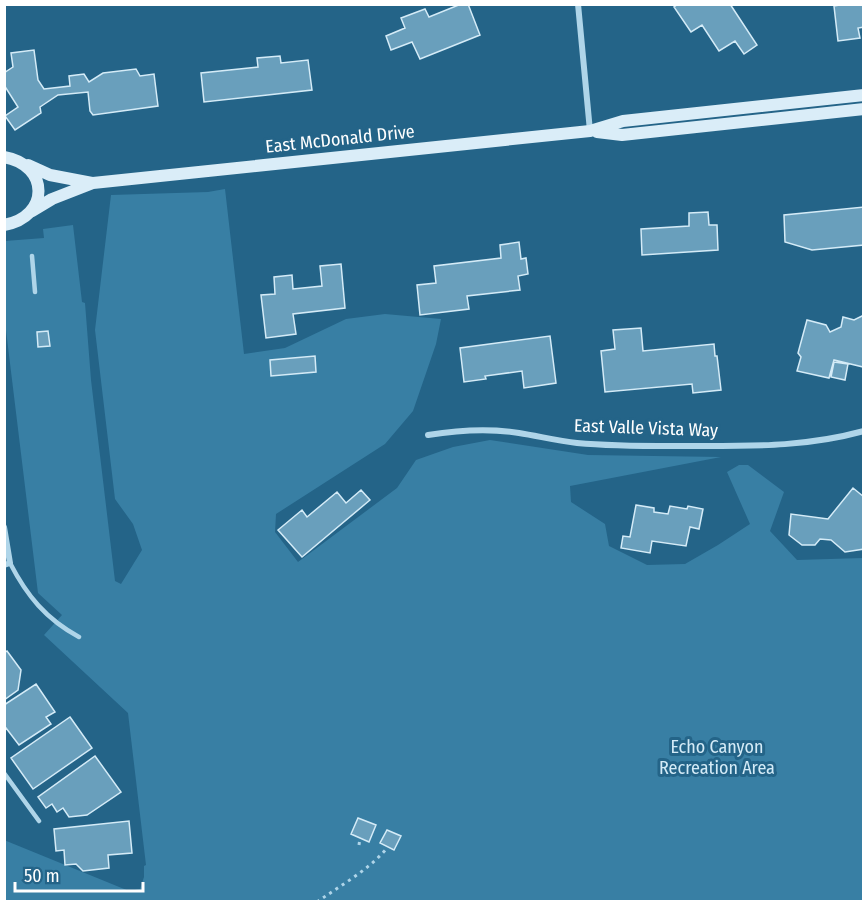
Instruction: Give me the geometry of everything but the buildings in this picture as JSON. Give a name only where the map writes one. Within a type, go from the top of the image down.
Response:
[{"type":"street","points":[[578,4],[590,131]]},
{"type":"street","name":"East McDonald Drive","points":[[718,117],[864,95]]},
{"type":"street","name":"East McDonald Drive","points":[[4,225],[12,224],[25,217],[52,199],[93,183],[590,131],[623,121],[864,109]]},
{"type":"street","name":"East McDonald Drive","points":[[4,157],[22,162],[50,175],[93,183]]},
{"type":"street","points":[[22,162],[33,171],[39,187],[39,198],[33,211]]},
{"type":"street","name":"East Valle Vista Way","points":[[428,435],[477,429],[517,432],[575,443],[622,446],[774,446],[820,442],[864,431]]},
{"type":"street","points":[[4,527],[7,564]]},
{"type":"lane","points":[[32,256],[36,292]]},
{"type":"lane","points":[[7,564],[34,602],[62,628],[79,637]]},
{"type":"lane","points":[[4,773],[39,821]]},
{"type":"path","points":[[359,845],[360,838]]},
{"type":"path","points":[[317,902],[359,873],[388,847]]},
{"type":"green space","name":"Echo Canyon Recreation Area","points":[[225,189],[244,354],[285,348],[346,319],[385,314],[441,319],[436,344],[413,411],[385,444],[276,514],[275,532],[298,562],[397,488],[416,460],[453,447],[490,440],[588,455],[721,457],[570,486],[571,502],[605,524],[609,546],[647,565],[685,564],[750,524],[727,472],[739,465],[748,465],[784,492],[770,531],[797,560],[863,558],[863,901],[5,901],[4,840],[129,891],[140,889],[146,865],[128,713],[44,635],[62,615],[38,593],[4,314],[5,241],[44,238],[43,229],[73,225],[82,302],[85,303],[91,380],[115,581],[121,584],[142,550],[133,524],[115,499],[95,330],[111,195],[208,192]]}]
